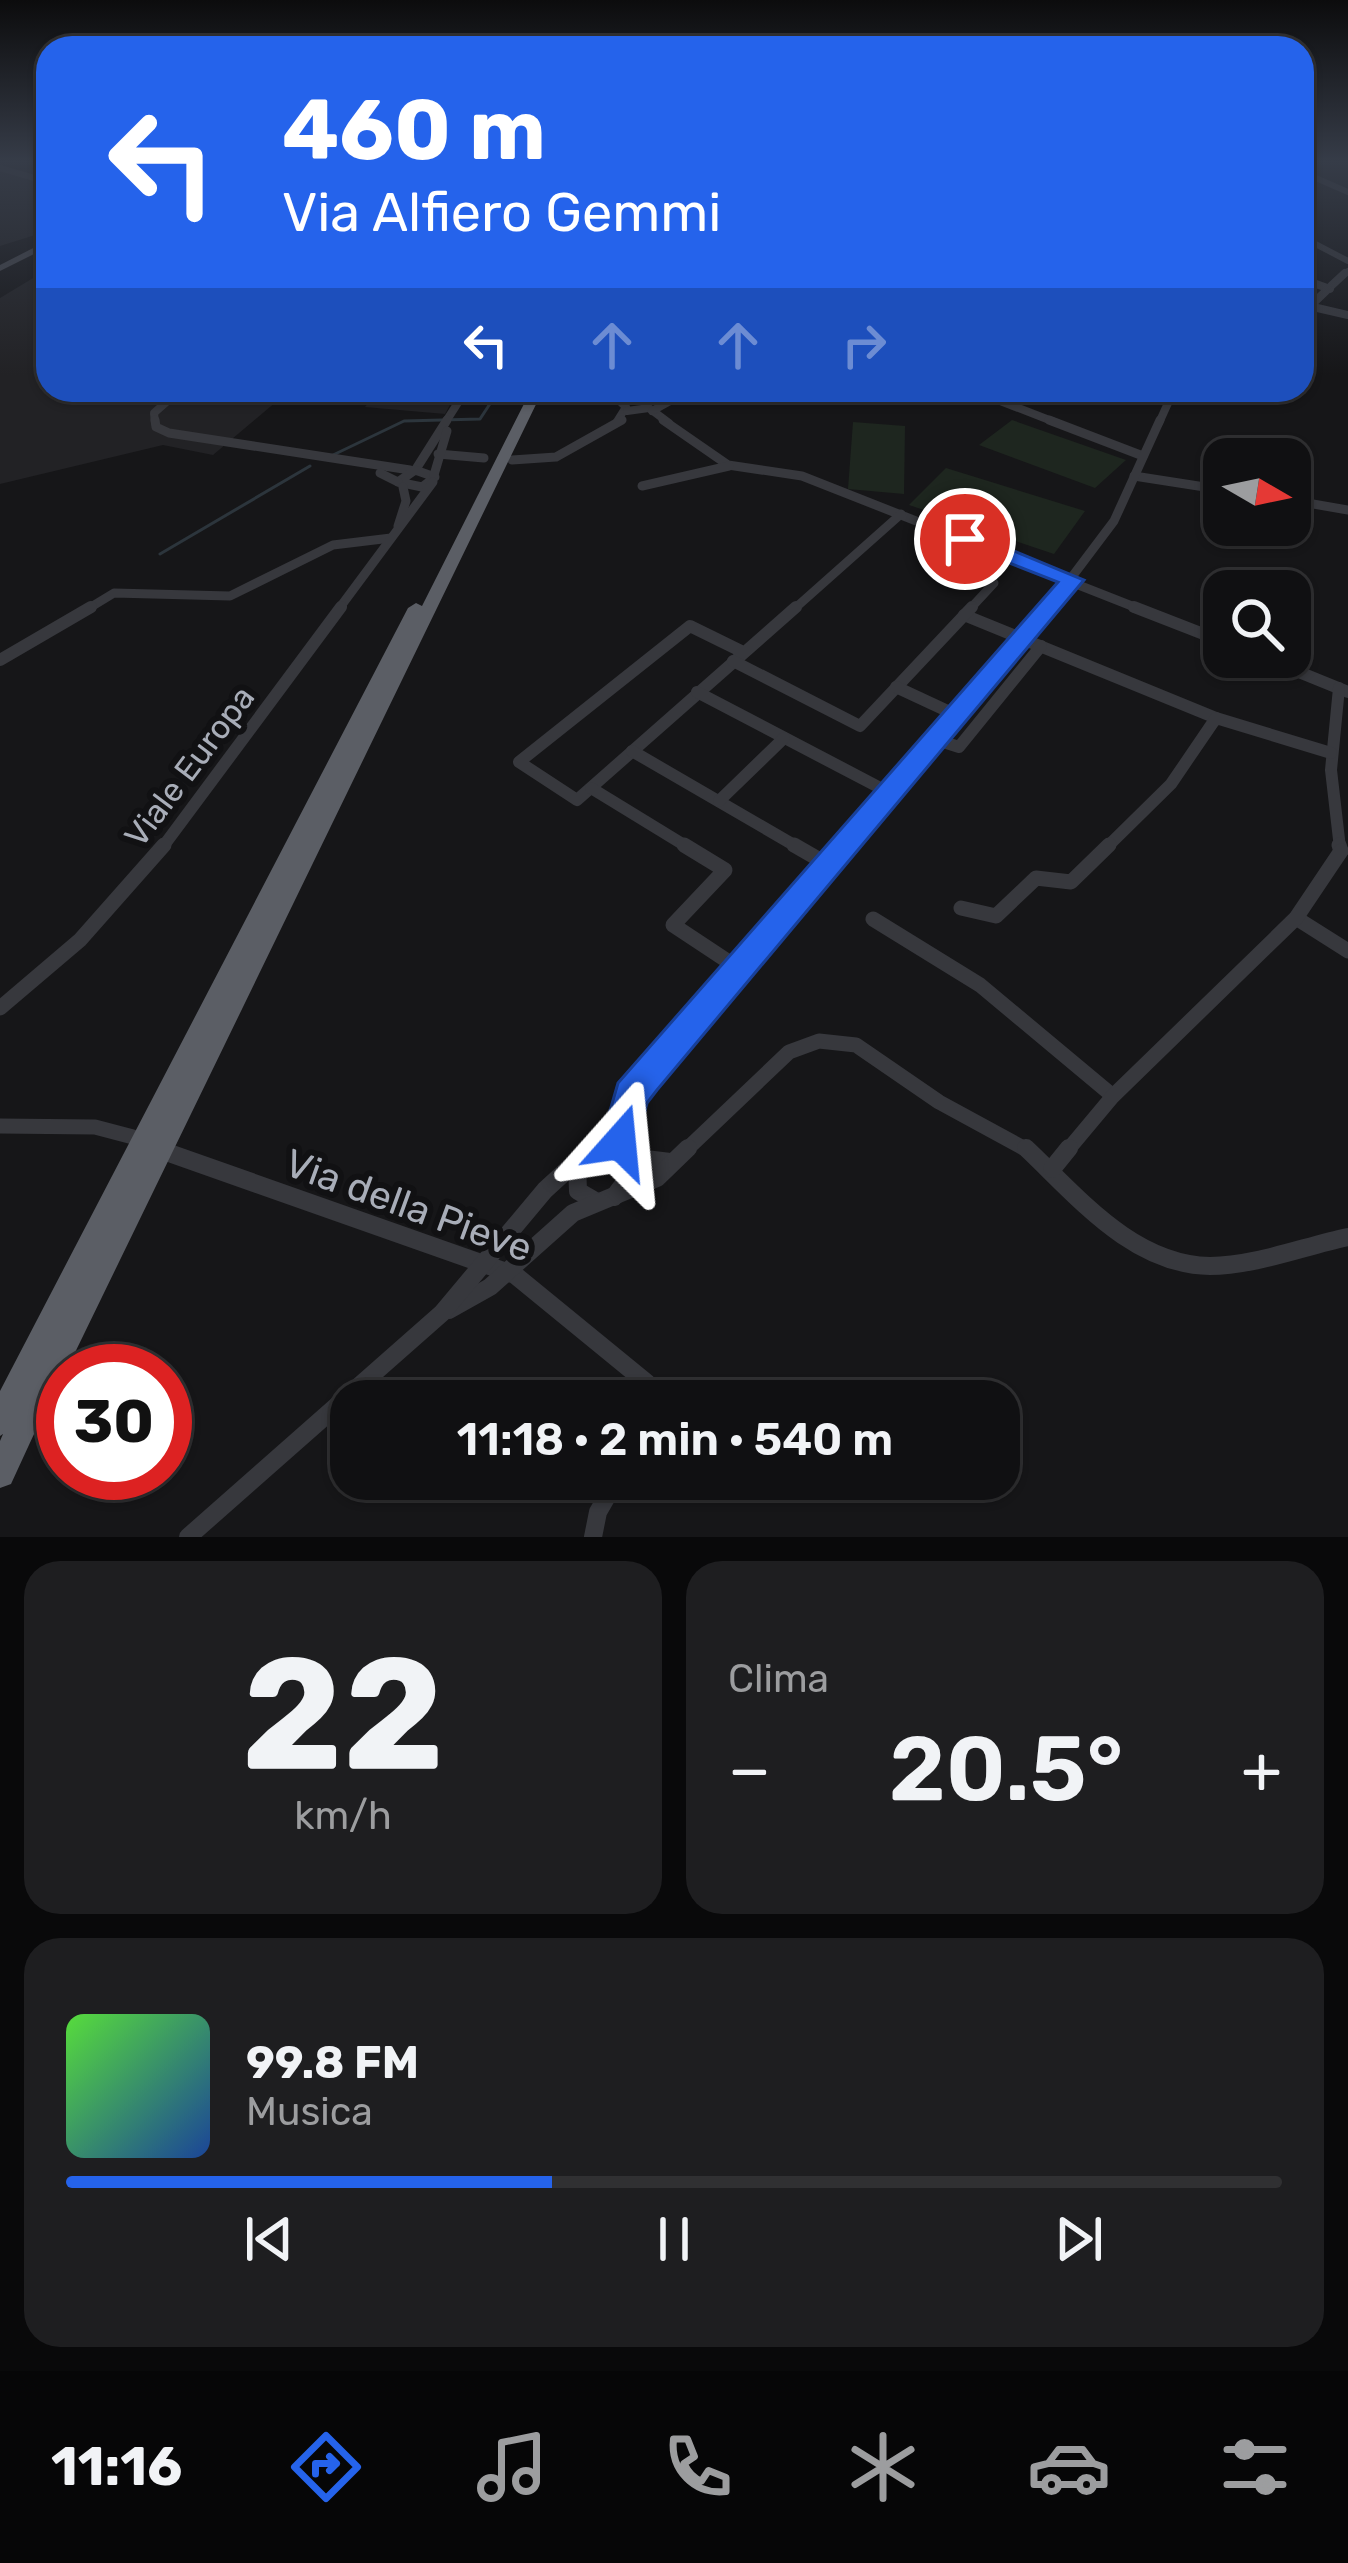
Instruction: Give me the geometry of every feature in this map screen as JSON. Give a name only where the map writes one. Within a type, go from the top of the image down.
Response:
[{"type":"highway","points":[[0,1421],[521,402]]},
{"type":"highway","points":[[0,1473],[531,402]]},
{"type":"main road","points":[[0,268],[36,252]]},
{"type":"street","points":[[1314,245],[1347,265],[1314,306]]},
{"type":"street","points":[[1314,284],[1331,286]]},
{"type":"street","points":[[1314,288],[1322,297]]},
{"type":"street","points":[[1314,307],[1348,315]]},
{"type":"street","points":[[166,402],[154,413],[154,423],[162,430],[362,467],[413,470],[433,478]]},
{"type":"street","name":"Viale Europa","points":[[0,1008],[80,940],[153,860],[433,478],[437,454],[459,402]]},
{"type":"street","points":[[625,402],[725,467]]},
{"type":"street","points":[[512,460],[556,457],[661,402]]},
{"type":"street","points":[[1004,402],[1143,456]]},
{"type":"street","points":[[188,1537],[442,1312],[545,1190],[583,1157],[738,968],[1072,580],[1114,521],[1170,402]]},
{"type":"street","points":[[400,484],[437,454],[484,458]]},
{"type":"street","points":[[362,467],[400,484],[433,478]]},
{"type":"street","points":[[643,486],[725,467],[809,480],[1203,633]]},
{"type":"street","points":[[1134,476],[1203,487]]},
{"type":"street","name":"Viale Europa","points":[[393,536],[404,509],[400,484]]},
{"type":"street","points":[[1311,503],[1348,509]]},
{"type":"street","points":[[901,514],[738,657],[697,692],[577,800],[519,762],[690,626],[738,657],[860,726],[994,583],[942,562],[965,539]]},
{"type":"street","points":[[0,660],[114,593],[230,596],[333,545],[393,536]]},
{"type":"street","points":[[964,615],[1216,718],[1331,753]]},
{"type":"street","points":[[934,739],[959,747],[1041,646]]},
{"type":"street","points":[[1052,1169],[1147,1061],[1296,918],[1344,853],[1332,814],[1331,753],[1343,690],[1311,677]]},
{"type":"street","points":[[896,687],[954,714]]},
{"type":"street","points":[[697,692],[888,792]]},
{"type":"street","points":[[961,908],[996,916],[1036,878],[1071,882],[1171,784],[1216,718]]},
{"type":"street","points":[[718,801],[784,738]]},
{"type":"street","points":[[632,751],[827,864]]},
{"type":"street","points":[[591,788],[725,870],[673,925],[738,968]]},
{"type":"street","points":[[1296,918],[1348,951]]},
{"type":"street","points":[[873,919],[980,985],[1113,1096]]},
{"type":"street","points":[[442,1312],[475,1297],[565,1219],[652,1182],[789,1052],[828,1041],[861,1048],[939,1102],[1022,1145],[1112,1230],[1180,1263],[1229,1263],[1348,1237]]},
{"type":"street","points":[[606,1200],[626,1181],[620,1155],[631,1095]]},
{"type":"street","points":[[0,1126],[95,1127],[133,1137]]},
{"type":"street","points":[[583,1157],[607,1149],[670,1162]]},
{"type":"street","name":"Via della Pieve","points":[[172,1154],[507,1272],[643,1380]]},
{"type":"street","points":[[583,1157],[578,1191],[606,1200]]},
{"type":"street","points":[[593,1537],[605,1500]]},
{"type":"shaded area","points":[[0,232],[36,232],[36,235],[0,246]]},
{"type":"shaded area","points":[[36,276],[36,402],[276,402],[213,455],[163,445],[0,484],[0,298]]},
{"type":"shaded area","points":[[369,402],[452,402],[445,414],[365,407]]},
{"type":"shaded area","points":[[1012,420],[1126,460],[1095,488],[979,445]]},
{"type":"shaded area","points":[[853,422],[905,426],[904,494],[848,489]]},
{"type":"shaded area","points":[[946,468],[1085,511],[1054,554],[909,505]]},
{"type":"waterway","points":[[333,455],[404,421],[480,419],[491,402]]},
{"type":"waterway","points":[[160,554],[310,466]]},
{"type":"route","points":[[620,1142],[631,1095],[1072,580],[965,539]]}]
